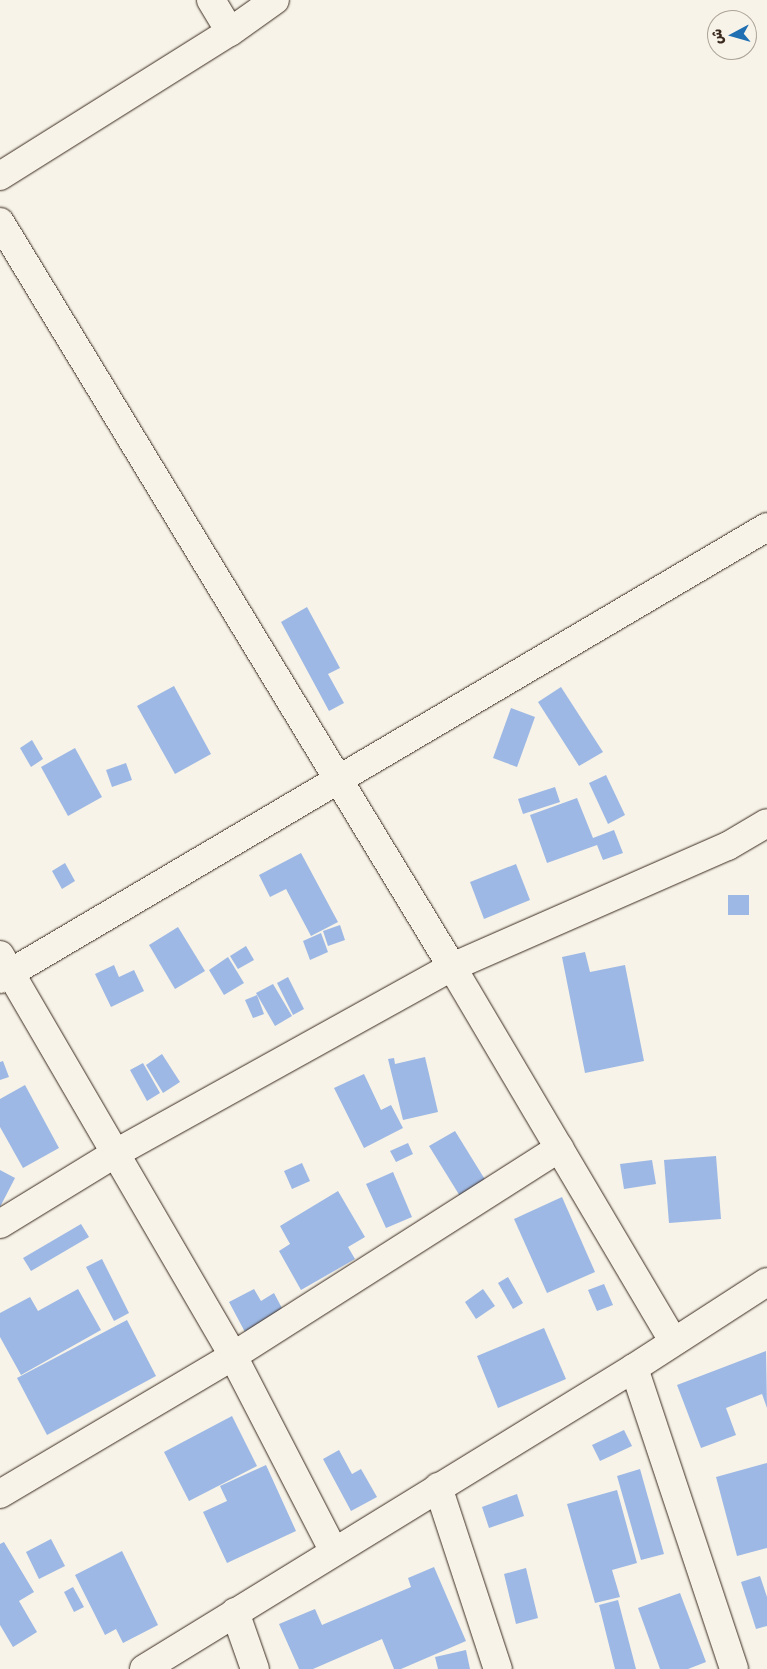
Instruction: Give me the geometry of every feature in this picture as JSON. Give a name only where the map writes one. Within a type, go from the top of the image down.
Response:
[{"type":"street","points":[[211,0],[230,32]]},
{"type":"street","points":[[0,176],[230,32],[275,0]]},
{"type":"street","points":[[0,222],[452,967],[673,1341]]},
{"type":"street","points":[[334,1552],[233,1356],[116,1153],[4,969],[338,781],[767,527]]},
{"type":"street","points":[[0,1224],[116,1153],[452,967],[728,846],[767,823]]},
{"type":"street","points":[[0,1494],[233,1356],[559,1148]]},
{"type":"street","points":[[144,1669],[634,1368],[767,1282]]},
{"type":"street","points":[[634,1368],[734,1669]]},
{"type":"street","points":[[438,1487],[498,1669]]},
{"type":"street","points":[[235,1612],[255,1669]]},
{"type":"building","points":[[307,607],[340,668],[328,674],[344,703],[329,711],[281,622]]},
{"type":"building","points":[[174,686],[211,754],[175,774],[137,706]]},
{"type":"building","points":[[561,687],[603,752],[579,766],[538,702]]},
{"type":"building","points":[[511,708],[535,717],[517,767],[493,758]]},
{"type":"building","points":[[32,740],[43,759],[31,767],[20,748]]},
{"type":"building","points":[[75,748],[102,797],[68,816],[41,767]]},
{"type":"building","points":[[126,763],[132,780],[112,787],[106,770]]},
{"type":"building","points":[[606,775],[625,815],[608,824],[589,783]]},
{"type":"building","points":[[555,787],[560,802],[523,814],[518,799]]},
{"type":"building","points":[[577,798],[593,838],[614,830],[623,853],[603,860],[597,845],[547,863],[530,815]]},
{"type":"building","points":[[301,853],[338,922],[311,936],[286,889],[270,897],[259,875]]},
{"type":"building","points":[[65,863],[75,881],[62,889],[52,871]]},
{"type":"building","points":[[516,864],[530,900],[484,919],[470,882]]},
{"type":"building","points":[[728,895],[749,895],[749,915],[728,915]]},
{"type":"building","points":[[340,925],[345,940],[328,946],[323,931]]},
{"type":"building","points":[[178,927],[205,971],[175,989],[149,945]]},
{"type":"building","points":[[321,933],[328,952],[310,960],[303,941]]},
{"type":"building","points":[[246,946],[254,960],[238,969],[230,956]]},
{"type":"building","points":[[585,952],[590,972],[625,965],[644,1061],[585,1073],[562,957]]},
{"type":"building","points":[[228,957],[244,983],[224,995],[209,970]]},
{"type":"building","points":[[114,965],[119,977],[134,970],[144,991],[111,1007],[95,974]]},
{"type":"building","points":[[288,977],[304,1009],[293,1015],[277,983]]},
{"type":"building","points":[[273,984],[292,1016],[275,1026],[256,993]]},
{"type":"building","points":[[257,995],[264,1014],[253,1018],[245,1000]]},
{"type":"building","points":[[162,1054],[180,1082],[163,1093],[146,1065]]},
{"type":"building","points":[[425,1057],[438,1112],[403,1120],[388,1059],[394,1058],[395,1064]]},
{"type":"building","points":[[3,1061],[9,1077],[0,1080],[0,1062]]},
{"type":"building","points":[[143,1063],[160,1093],[147,1101],[130,1070]]},
{"type":"building","points":[[364,1074],[381,1110],[391,1105],[403,1128],[364,1148],[334,1088]]},
{"type":"building","points":[[25,1085],[59,1148],[23,1168],[0,1127],[0,1099]]},
{"type":"building","points":[[455,1131],[489,1186],[463,1201],[429,1146]]},
{"type":"building","points":[[408,1143],[413,1154],[396,1162],[390,1151]]},
{"type":"building","points":[[716,1156],[721,1219],[669,1223],[664,1160]]},
{"type":"building","points":[[652,1160],[656,1184],[624,1189],[620,1164]]},
{"type":"building","points":[[302,1163],[310,1181],[292,1189],[284,1171]]},
{"type":"building","points":[[0,1170],[15,1178],[0,1207]]},
{"type":"building","points":[[393,1172],[412,1217],[386,1228],[366,1184]]},
{"type":"building","points":[[338,1191],[365,1237],[348,1247],[355,1259],[301,1290],[279,1251],[290,1244],[280,1226]]},
{"type":"building","points":[[562,1197],[595,1272],[547,1293],[514,1219]]},
{"type":"building","points":[[81,1224],[89,1237],[31,1271],[23,1258]]},
{"type":"building","points":[[102,1259],[129,1313],[114,1321],[86,1267]]},
{"type":"building","points":[[508,1277],[523,1303],[513,1309],[498,1283]]},
{"type":"building","points":[[604,1284],[613,1305],[597,1311],[588,1290]]},
{"type":"building","points":[[78,1289],[101,1330],[21,1375],[0,1337],[0,1313],[30,1297],[38,1311]]},
{"type":"building","points":[[254,1289],[261,1301],[274,1293],[284,1312],[245,1332],[229,1302]]},
{"type":"building","points":[[483,1289],[495,1306],[476,1319],[465,1302]]},
{"type":"building","points":[[127,1320],[156,1376],[47,1435],[17,1378]]},
{"type":"building","points":[[544,1328],[566,1379],[498,1408],[477,1356]]},
{"type":"building","points":[[766,1351],[767,1408],[762,1394],[726,1408],[736,1435],[701,1448],[677,1385]]},
{"type":"building","points":[[232,1416],[257,1466],[189,1501],[164,1452]]},
{"type":"building","points":[[624,1430],[632,1446],[600,1461],[592,1445]]},
{"type":"building","points":[[339,1450],[352,1474],[361,1469],[377,1497],[351,1511],[323,1459]]},
{"type":"building","points":[[767,1463],[767,1548],[737,1556],[716,1477]]},
{"type":"building","points":[[266,1465],[296,1531],[227,1563],[203,1512],[227,1501],[220,1486]]},
{"type":"building","points":[[640,1469],[664,1554],[641,1560],[617,1476]]},
{"type":"building","points":[[617,1490],[637,1563],[612,1570],[620,1597],[595,1603],[567,1504]]},
{"type":"building","points":[[517,1494],[524,1516],[489,1528],[482,1507]]},
{"type":"building","points":[[51,1539],[65,1566],[39,1579],[26,1552]]},
{"type":"building","points":[[4,1542],[34,1592],[19,1601],[37,1632],[13,1647],[0,1625],[0,1544]]},
{"type":"building","points":[[122,1551],[158,1625],[123,1643],[116,1629],[105,1635],[75,1575]]},
{"type":"building","points":[[434,1567],[466,1641],[401,1669],[394,1669],[382,1639],[313,1669],[299,1669],[279,1624],[315,1609],[322,1625],[411,1587],[408,1578]]},
{"type":"building","points":[[526,1568],[538,1618],[516,1624],[504,1574]]},
{"type":"building","points":[[760,1576],[767,1597],[767,1626],[756,1629],[741,1582]]},
{"type":"building","points":[[73,1587],[84,1607],[74,1612],[64,1592]]},
{"type":"building","points":[[680,1593],[706,1662],[688,1669],[660,1669],[638,1608]]},
{"type":"building","points":[[618,1600],[636,1669],[615,1669],[599,1605]]},
{"type":"building","points":[[466,1650],[470,1669],[438,1669],[435,1657]]}]
